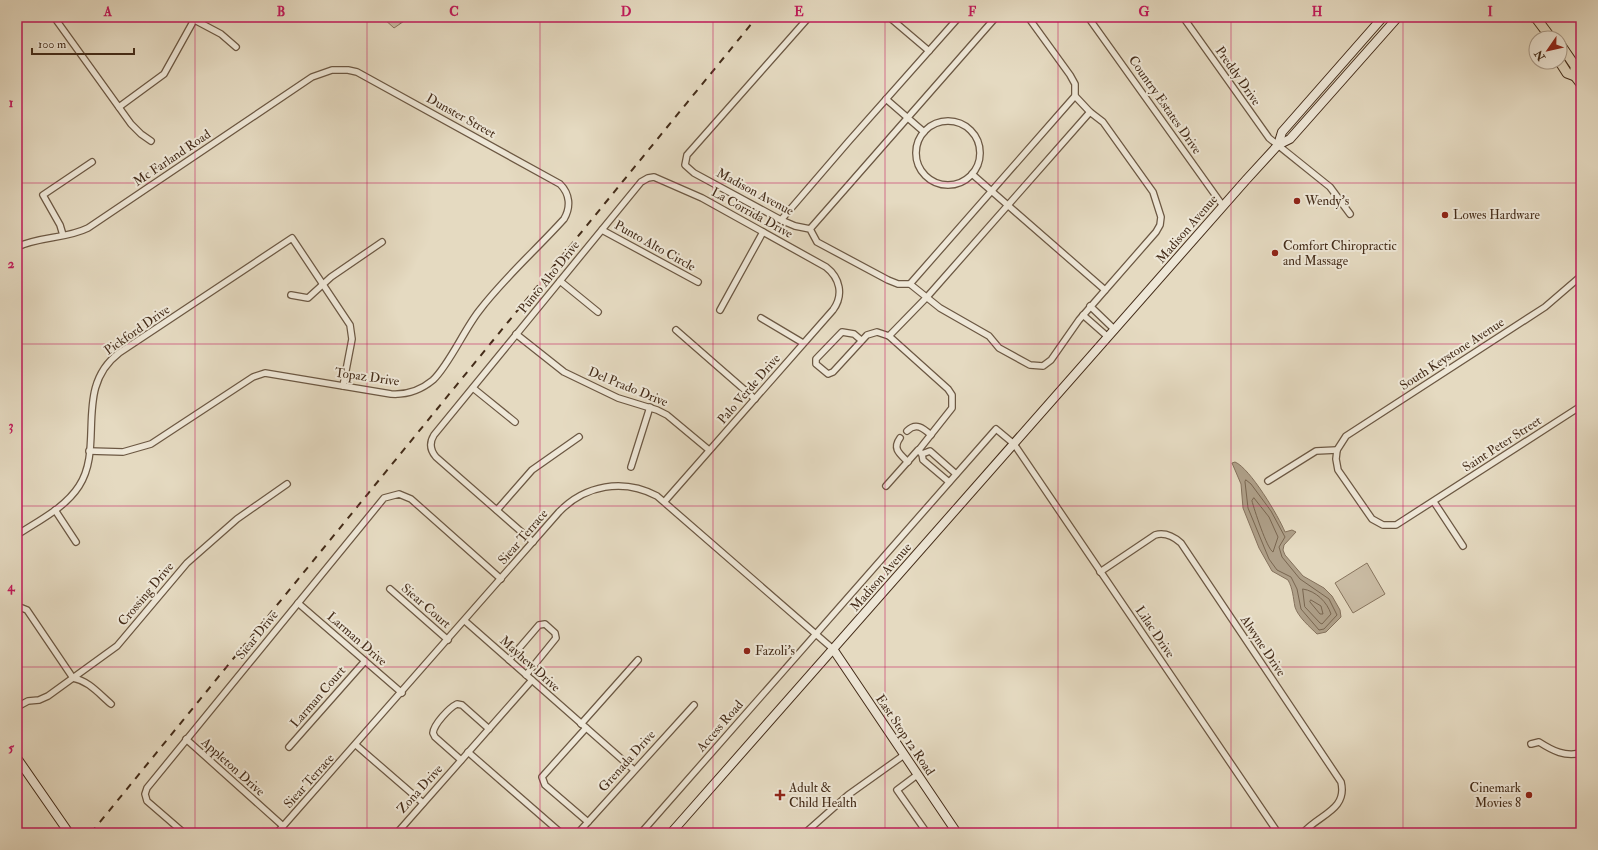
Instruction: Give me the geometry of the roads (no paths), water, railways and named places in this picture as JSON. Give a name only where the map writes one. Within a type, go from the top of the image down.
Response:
[{"type":"main road","name":"Madison Avenue","points":[[1278,145],[1282,132],[1383,17]]},
{"type":"main road","name":"Madison Avenue","points":[[671,833],[1223,206],[1278,145],[1290,139],[1398,17]]},
{"type":"main road","points":[[1528,17],[1537,30]]},
{"type":"main road","points":[[1533,17],[1536,18],[1545,30]]},
{"type":"main road","points":[[1542,17],[1551,30]]},
{"type":"main road","points":[[1568,56],[1575,66],[1575,76]]},
{"type":"main road","points":[[1565,70],[1567,73],[1575,76],[1581,84]]},
{"type":"main road","name":"East Stop 12 Road","points":[[833,649],[957,833]]},
{"type":"main road","points":[[17,758],[70,833]]},
{"type":"street","points":[[64,17],[56,19],[119,108],[136,129],[151,141]]},
{"type":"street","name":"Madison Avenue","points":[[809,17],[687,155],[686,166],[694,173],[782,220],[795,226],[810,229]]},
{"type":"street","points":[[890,17],[929,51]]},
{"type":"street","points":[[782,220],[959,17]]},
{"type":"street","points":[[996,17],[810,229],[817,242],[888,280],[898,284],[910,284],[940,308],[985,333],[999,348],[1034,366],[1043,366],[1049,362],[1090,306],[1156,232],[1160,225],[1161,216],[1159,206],[1153,192],[1103,122],[1090,112],[1075,96]]},
{"type":"street","points":[[910,284],[1075,96],[1075,84],[1070,75],[1028,17]]},
{"type":"street","name":"Country Estates Drive","points":[[1088,17],[1223,206]]},
{"type":"street","name":"Preddy Drive","points":[[1183,17],[1269,138],[1330,187],[1350,214]]},
{"type":"street","points":[[119,108],[164,74],[192,18],[221,34],[236,47]]},
{"type":"street","name":"Dunster Street","points":[[332,70],[348,70],[357,72],[560,184],[566,191],[569,199]]},
{"type":"street","name":"Mc Farland Road","points":[[17,247],[38,239],[76,233],[94,224],[312,77],[332,70]]},
{"type":"street","points":[[886,99],[924,132]]},
{"type":"street","points":[[889,336],[927,297],[1090,112]]},
{"type":"street","points":[[946,121],[958,122],[969,129],[977,138],[980,151],[978,163],[972,174],[963,181],[952,185],[937,183],[927,177],[920,168],[916,157],[918,142],[924,132],[933,124],[946,121]]},
{"type":"street","points":[[62,236],[60,226],[43,195],[92,162]]},
{"type":"street","points":[[972,174],[1105,290]]},
{"type":"street","name":"La Corrida Drive","points":[[644,181],[651,177],[657,177],[702,198],[828,269],[835,276],[839,287]]},
{"type":"street","name":"Punto Alto Drive","points":[[497,510],[436,457],[431,446],[434,435],[644,181]]},
{"type":"street","name":"Topaz Drive","points":[[89,451],[123,452],[151,444],[261,374],[272,372],[394,394],[413,392],[432,380],[442,368],[463,333],[484,305],[564,219],[568,211],[569,199]]},
{"type":"street","name":"Punto Alto Circle","points":[[602,230],[698,282]]},
{"type":"street","points":[[720,310],[763,232]]},
{"type":"street","name":"Pickford Drive","points":[[17,535],[55,510],[72,496],[82,482],[86,470],[89,451],[94,391],[109,362],[292,238],[322,284]]},
{"type":"street","points":[[291,295],[307,298],[331,277],[382,242]]},
{"type":"street","name":"South Keystone Avenue","points":[[1336,452],[1346,436],[1545,307],[1581,276]]},
{"type":"street","points":[[560,281],[598,312]]},
{"type":"street","points":[[322,284],[350,324],[352,333],[343,386]]},
{"type":"street","name":"Palo Verde Drive","points":[[665,501],[836,306],[839,297],[839,287]]},
{"type":"street","points":[[1090,306],[1115,330]]},
{"type":"street","points":[[1083,315],[1108,337]]},
{"type":"street","points":[[761,318],[803,343]]},
{"type":"street","points":[[676,330],[754,399]]},
{"type":"street","points":[[861,340],[854,334],[842,332],[816,359],[816,364],[828,374],[833,372],[861,340],[867,335],[877,332],[889,336],[952,395],[952,408],[920,452],[908,462],[886,486]]},
{"type":"street","name":"Del Prado Drive","points":[[516,334],[564,372],[618,398],[650,407],[670,417],[709,450]]},
{"type":"street","points":[[473,388],[515,422]]},
{"type":"street","name":"Saint Peter Street","points":[[1336,452],[1336,461],[1341,474],[1372,519],[1385,525],[1400,524],[1581,406]]},
{"type":"street","points":[[631,467],[650,407]]},
{"type":"street","points":[[907,431],[912,426],[917,426],[922,427],[931,435]]},
{"type":"street","name":"Lilac Drive","points":[[956,474],[996,429],[1014,444],[1278,833]]},
{"type":"street","points":[[534,542],[497,510],[536,466],[578,437]]},
{"type":"street","points":[[900,438],[896,446],[896,450],[908,462]]},
{"type":"street","points":[[920,452],[930,451],[956,474]]},
{"type":"street","points":[[1268,481],[1316,451],[1336,452]]},
{"type":"street","points":[[920,452],[923,460],[950,482]]},
{"type":"street","name":"Access Road","points":[[641,833],[956,474]]},
{"type":"street","name":"Crossing Drive","points":[[17,707],[28,701],[46,697],[117,646],[178,572],[242,515],[287,484]]},
{"type":"street","name":"Siear Terrace","points":[[278,833],[566,506],[582,494],[597,489],[613,486],[635,487],[654,494],[665,501],[833,649]]},
{"type":"street","name":"Siear Drive","points":[[184,833],[149,803],[145,797],[145,791],[382,501],[396,494],[411,498],[501,579]]},
{"type":"street","points":[[1434,502],[1463,546]]},
{"type":"street","points":[[55,510],[76,542]]},
{"type":"street","name":"Alwyne Drive","points":[[1100,572],[1155,535],[1161,534],[1170,536],[1180,543],[1341,782],[1342,794],[1337,806],[1312,824],[1303,833]]},
{"type":"street","name":"Siear Court","points":[[390,589],[448,640]]},
{"type":"street","name":"Larman Drive","points":[[298,603],[402,693]]},
{"type":"street","points":[[17,606],[27,610],[73,678],[82,679],[111,704]]},
{"type":"street","name":"Mayhew Drive","points":[[465,621],[634,770]]},
{"type":"street","points":[[509,660],[540,624],[545,624],[555,633],[556,638],[526,675]]},
{"type":"street","points":[[588,822],[545,785],[542,778],[638,660]]},
{"type":"street","name":"Larman Court","points":[[289,747],[364,661]]},
{"type":"street","name":"Zona Drive","points":[[396,833],[532,680]]},
{"type":"street","name":"Zona Drive","points":[[461,760],[435,737],[433,733],[434,727],[456,704],[460,704],[489,729]]},
{"type":"street","name":"Grenada Drive","points":[[578,833],[694,705]]},
{"type":"street","name":"Appleton Drive","points":[[186,739],[283,826]]},
{"type":"street","points":[[1531,744],[1539,742],[1549,749],[1562,754],[1581,752]]},
{"type":"street","points":[[356,745],[423,803]]},
{"type":"street","points":[[468,752],[561,833]]},
{"type":"street","points":[[805,833],[848,794],[904,755]]},
{"type":"street","points":[[918,776],[897,790],[927,833]]},
{"type":"water","points":[[1235,462],[1248,473],[1256,483],[1277,516],[1285,532],[1292,530],[1296,532],[1284,545],[1283,550],[1285,555],[1303,576],[1324,588],[1332,596],[1340,610],[1341,617],[1326,632],[1317,634],[1301,618],[1295,607],[1290,583],[1288,580],[1272,571],[1259,548],[1243,508],[1241,484],[1232,463]]},
{"type":"railway","points":[[91,833],[757,17]]},
{"type":"place","name":"Wendy's","points":[[1297,201]]},
{"type":"place","name":"Lowes Hardware","points":[[1445,215]]},
{"type":"place","name":"Comfort Chiropractic and Massage","points":[[1275,253]]},
{"type":"place","name":"Fazoli's","points":[[747,651]]},
{"type":"place","name":"Adult & Child Health","points":[[780,795]]},
{"type":"place","name":"Cinemark Movies 8","points":[[1529,795]]}]
